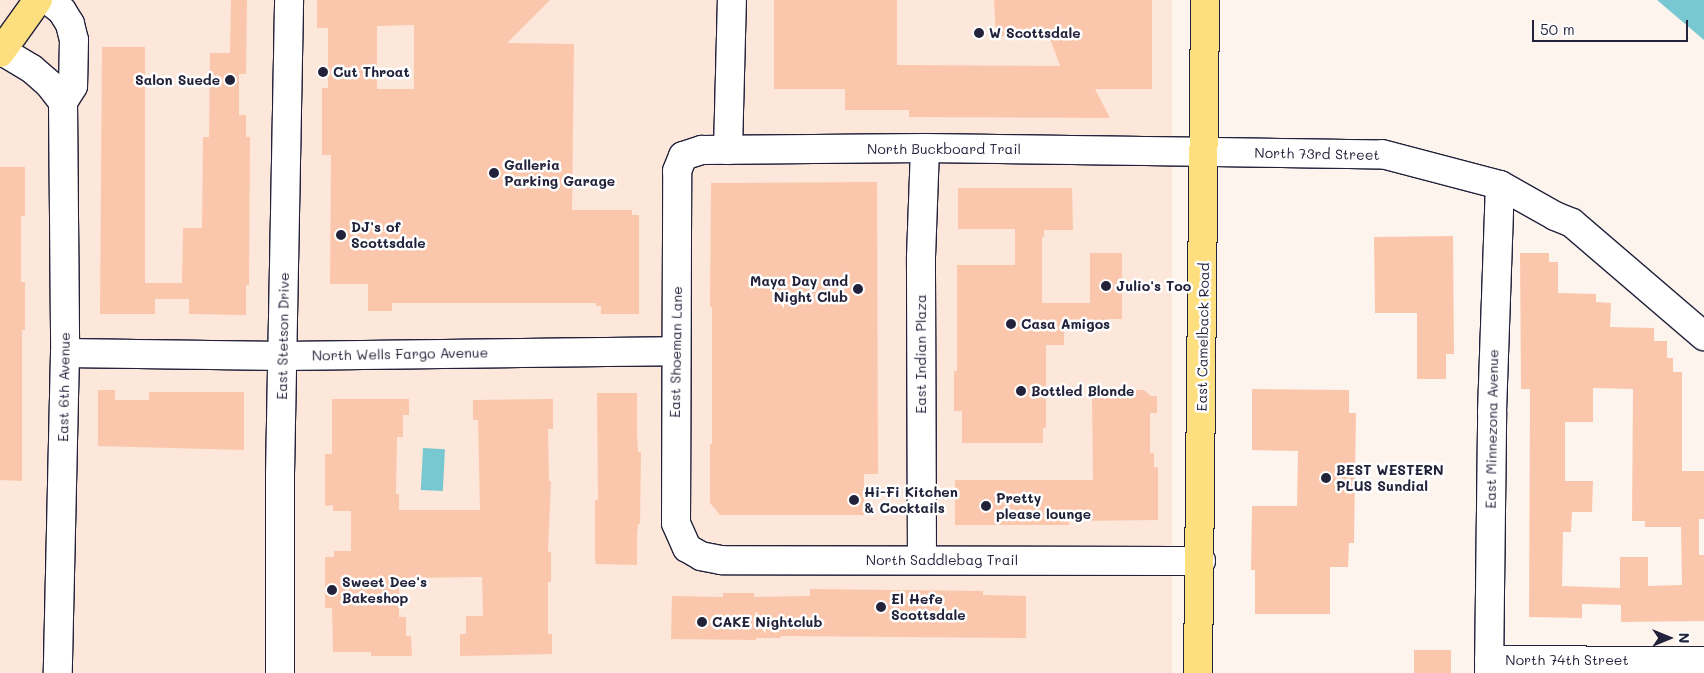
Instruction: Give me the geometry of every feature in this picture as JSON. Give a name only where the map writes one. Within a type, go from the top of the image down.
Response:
[{"type":"main road","points":[[1,52],[38,0]]},
{"type":"main road","name":"East Camelback Road","points":[[1198,673],[1205,153],[1205,0]]},
{"type":"street","name":"East 6th Avenue","points":[[48,0],[62,12],[70,24],[74,40],[73,86],[63,102],[65,353],[58,673]]},
{"type":"street","name":"East Stetson Drive","points":[[280,673],[280,474],[289,0]]},
{"type":"street","points":[[728,150],[732,0]]},
{"type":"street","points":[[1,52],[32,69],[49,84],[63,102]]},
{"type":"street","name":"North Buckboard Trail","points":[[683,156],[702,150],[925,148],[1205,153]]},
{"type":"street","name":"East Indian Plaza","points":[[922,560],[921,257],[925,148]]},
{"type":"street","name":"North 73rd Street","points":[[1205,153],[1382,154],[1500,185],[1572,224],[1588,235],[1704,336]]},
{"type":"street","name":"East Shoeman Lane","points":[[683,156],[677,171],[676,523],[687,548]]},
{"type":"street","name":"East Minnezona Avenue","points":[[1489,666],[1492,412],[1500,185]]},
{"type":"street","name":"North Wells Fargo Avenue","points":[[65,353],[283,356],[675,351]]},
{"type":"street","name":"North Saddlebag Trail","points":[[687,548],[701,556],[721,560],[1200,561]]},
{"type":"street","name":"North 74th Street","points":[[1489,666],[1704,661]]},
{"type":"shaded area","points":[[0,0],[1172,0],[1172,673],[0,673]]},
{"type":"water","points":[[1657,0],[1704,0],[1704,40]]},
{"type":"water","points":[[423,448],[445,449],[443,491],[421,490]]},
{"type":"building","points":[[231,0],[247,0],[246,74],[239,74],[239,115],[246,115],[246,137],[250,137],[249,285],[246,285],[246,315],[189,314],[189,299],[155,299],[155,314],[100,314],[102,47],[145,47],[145,283],[182,283],[183,228],[202,228],[203,137],[209,137],[210,53],[230,53]]},
{"type":"building","points":[[317,0],[550,0],[507,43],[574,44],[572,210],[632,210],[632,215],[639,215],[639,314],[601,314],[601,306],[596,306],[596,303],[392,303],[392,311],[368,311],[368,284],[330,284],[331,155],[322,155],[322,88],[328,88],[328,28],[317,28]],"holes":[[[414,25],[414,89],[377,89],[377,26]]]},
{"type":"building","points":[[774,0],[897,0],[897,65],[1060,66],[1047,30],[996,37],[994,0],[1152,0],[1152,89],[1095,89],[1110,118],[909,117],[909,110],[845,110],[845,89],[774,89]]},
{"type":"building","points":[[0,167],[25,167],[25,216],[21,216],[21,282],[25,282],[25,330],[22,330],[22,481],[0,480]]},
{"type":"building","points":[[877,182],[878,474],[864,474],[864,515],[720,515],[710,503],[710,444],[712,444],[711,183]]},
{"type":"building","points":[[958,188],[1072,188],[1073,230],[1044,230],[1044,237],[1042,237],[1042,303],[1090,303],[1090,253],[1122,253],[1122,319],[1108,319],[1108,328],[1064,328],[1064,345],[1046,345],[1046,428],[1043,428],[1043,443],[962,443],[962,411],[954,411],[954,371],[957,371],[957,265],[1015,265],[1015,229],[958,229]]},
{"type":"building","points":[[1453,236],[1454,354],[1446,354],[1446,379],[1417,379],[1417,313],[1375,313],[1374,237]]},
{"type":"building","points":[[1520,253],[1549,253],[1549,262],[1558,262],[1558,293],[1596,294],[1596,302],[1611,303],[1610,327],[1654,328],[1654,341],[1667,341],[1667,358],[1673,358],[1673,372],[1682,372],[1682,471],[1704,471],[1704,519],[1699,519],[1699,555],[1704,555],[1704,621],[1621,622],[1621,605],[1582,604],[1582,618],[1529,617],[1530,389],[1521,389]],"holes":[[[1593,388],[1633,389],[1632,521],[1645,521],[1645,527],[1681,527],[1682,585],[1648,586],[1648,557],[1620,557],[1620,588],[1562,586],[1563,532],[1571,532],[1572,512],[1592,512],[1593,481],[1565,481],[1565,422],[1593,422]]]},
{"type":"building","name":"BEST WESTERN PLUS Sundial","points":[[1252,389],[1349,390],[1349,413],[1356,413],[1354,543],[1349,543],[1348,567],[1330,567],[1330,614],[1255,614],[1255,570],[1251,570],[1252,506],[1297,506],[1298,451],[1252,450]]},
{"type":"building","points":[[98,390],[115,390],[115,400],[149,400],[149,392],[244,392],[244,450],[98,446]]},
{"type":"building","points":[[1120,390],[1144,390],[1151,396],[1157,396],[1157,413],[1150,413],[1150,453],[1154,453],[1154,467],[1158,467],[1158,520],[1069,521],[1069,525],[955,525],[955,480],[1093,480],[1092,397],[1120,396]]},
{"type":"building","points":[[597,393],[637,393],[638,452],[641,452],[640,524],[638,524],[637,536],[637,565],[596,564],[595,561],[595,500],[598,500]]},
{"type":"building","points":[[332,399],[409,399],[409,415],[403,415],[403,437],[397,437],[396,494],[399,494],[399,510],[480,510],[478,420],[473,420],[473,400],[553,399],[553,429],[548,429],[549,481],[551,481],[548,552],[551,552],[551,582],[548,582],[548,634],[552,634],[552,654],[460,656],[460,634],[466,634],[466,616],[483,616],[482,577],[399,578],[399,617],[406,617],[406,636],[411,636],[412,656],[371,656],[371,652],[333,652],[332,608],[325,608],[325,557],[334,557],[334,551],[351,551],[351,511],[333,511],[333,505],[325,506],[325,454],[332,454]]},
{"type":"building","points":[[810,589],[983,591],[983,595],[1026,596],[1026,638],[781,636],[780,638],[756,638],[756,640],[671,639],[672,596],[723,597],[723,593],[754,593],[754,597],[810,596]]},
{"type":"building","points":[[1414,650],[1451,650],[1451,673],[1414,673]]},
{"type":"place","name":"W Scottsdale","points":[[979,33]]},
{"type":"place","name":"Cut Throat","points":[[323,72]]},
{"type":"place","name":"Salon Suede","points":[[230,80]]},
{"type":"place","name":"Galleria Parking Garage","points":[[494,173]]},
{"type":"place","name":"DJ's of Scottsdale","points":[[341,235]]},
{"type":"place","name":"Julio's Too","points":[[1106,286]]},
{"type":"place","name":"Maya Day and Night Club","points":[[858,289]]},
{"type":"place","name":"Casa Amigos","points":[[1011,324]]},
{"type":"place","name":"Bottled Blonde","points":[[1021,391]]},
{"type":"place","name":"BEST WESTERN PLUS Sundial","points":[[1326,478]]},
{"type":"place","name":"Hi-Fi Kitchen & Cocktails","points":[[854,500]]},
{"type":"place","name":"Pretty please lounge","points":[[986,506]]},
{"type":"place","name":"Sweet Dee's Bakeshop","points":[[332,590]]},
{"type":"place","name":"El Hefe Scottsdale","points":[[881,607]]},
{"type":"place","name":"CAKE Nightclub","points":[[702,622]]}]
